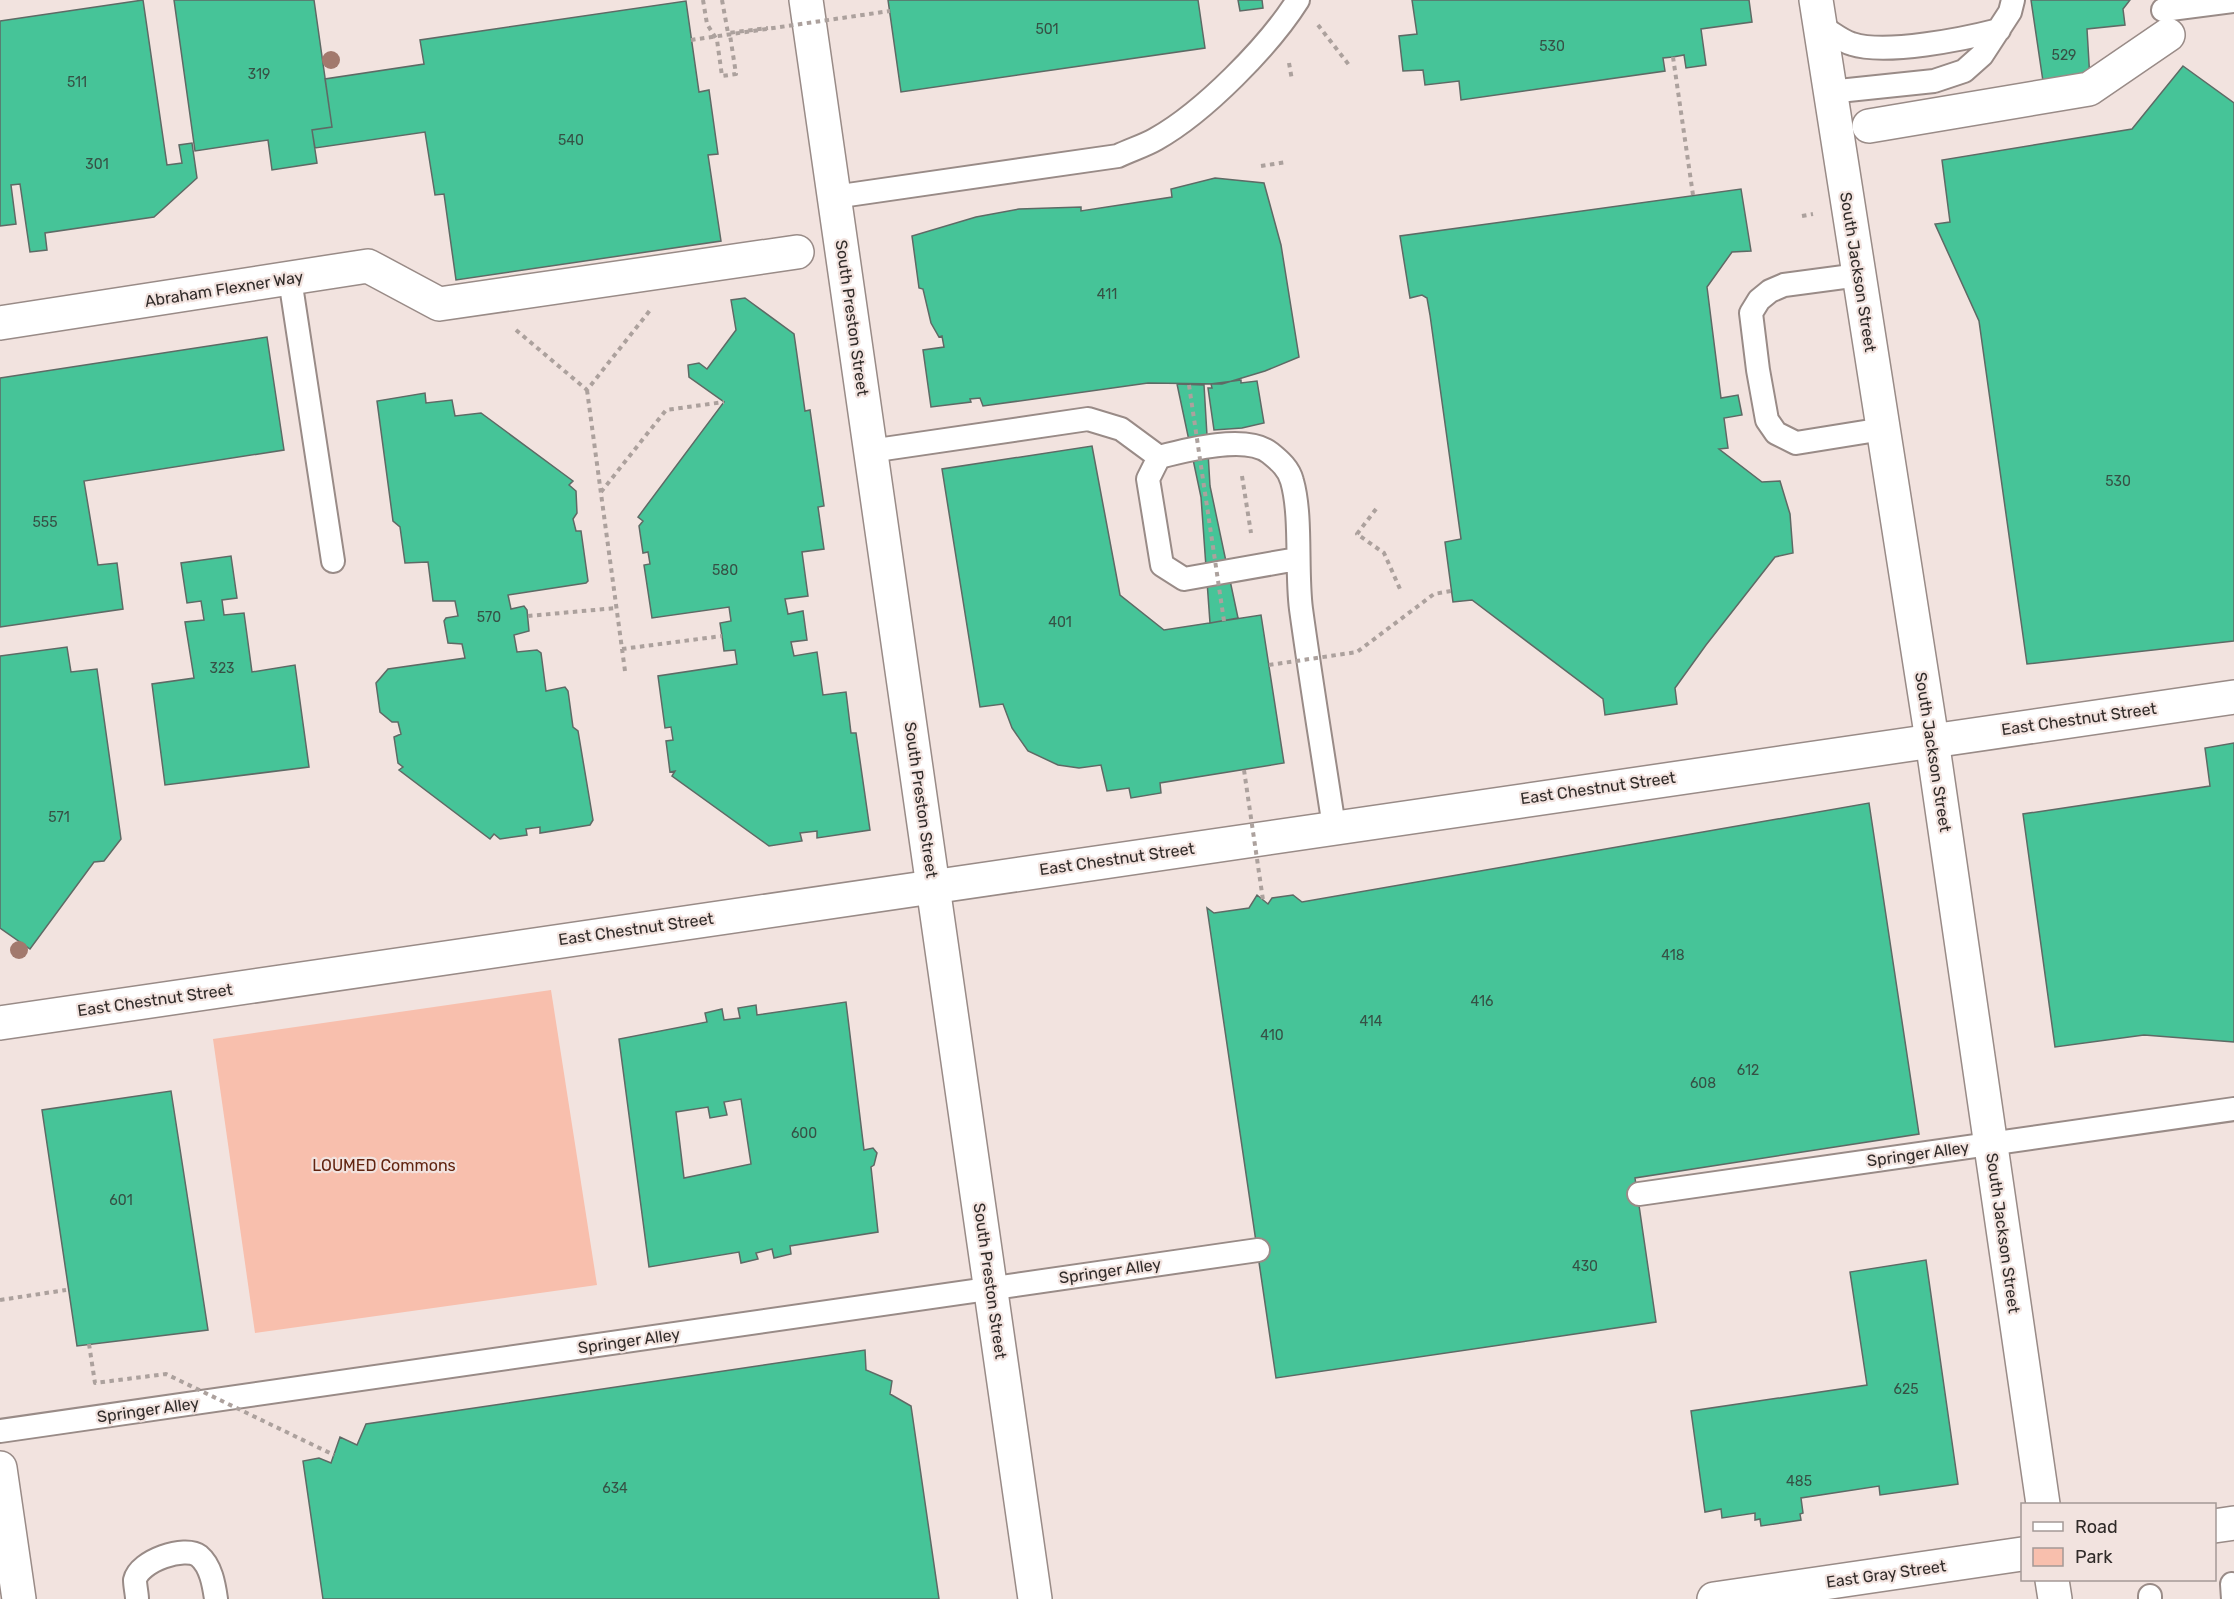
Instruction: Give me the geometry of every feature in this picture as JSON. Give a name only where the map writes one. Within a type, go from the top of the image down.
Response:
[{"type":"street","name":"South Preston Street","points":[[806,0],[1035,1599]]},
{"type":"street","name":"South Jackson Street","points":[[1818,13],[1932,740],[2043,1503]]},
{"type":"street","points":[[1869,126],[2089,89],[2165,22]]},
{"type":"street","points":[[479,298],[797,252]]},
{"type":"street","name":"Abraham Flexner Way","points":[[0,323],[368,266],[439,304],[479,298]]},
{"type":"street","name":"East Chestnut Street","points":[[0,1023],[933,885],[2234,697]]},
{"type":"street","points":[[0,1468],[19,1599]]},
{"type":"street","points":[[2216,1526],[2234,1523]]},
{"type":"street","name":"East Gray Street","points":[[1714,1599],[1819,1591],[2021,1554]]},
{"type":"street","points":[[2052,1581],[2055,1599]]},
{"type":"lane","points":[[834,197],[1118,156],[1156,139],[1190,114],[1259,52],[1298,0]]},
{"type":"lane","points":[[1829,92],[1934,81],[1964,71],[1983,56],[2010,12],[2013,0]]},
{"type":"lane","points":[[2165,22],[2234,1]]},
{"type":"lane","points":[[1818,13],[1852,44],[1895,47],[1960,40],[1999,30]]},
{"type":"lane","points":[[1858,275],[1784,285],[1770,291],[1759,300],[1751,313],[1758,370],[1767,420],[1776,433],[1796,443],[1883,429]]},
{"type":"lane","points":[[290,279],[333,561]]},
{"type":"lane","points":[[870,451],[1088,419],[1106,423],[1127,432],[1159,457],[1224,446],[1254,444],[1268,451],[1287,470],[1292,482],[1301,608],[1334,827]]},
{"type":"lane","points":[[1159,457],[1148,479],[1162,565],[1184,579],[1297,559]]},
{"type":"lane","name":"Springer Alley","points":[[1639,1194],[2234,1109]]},
{"type":"lane","name":"Springer Alley","points":[[0,1431],[1258,1250]]},
{"type":"lane","points":[[137,1599],[135,1580],[141,1569],[161,1557],[186,1552],[197,1554],[205,1562],[216,1599]]},
{"type":"path","points":[[703,0],[707,24],[717,40],[722,76],[736,74],[730,35]]},
{"type":"path","points":[[722,0],[728,33],[768,28]]},
{"type":"path","points":[[691,40],[890,11]]},
{"type":"path","points":[[1314,20],[1349,65]]},
{"type":"path","points":[[1287,57],[1292,80]]},
{"type":"path","points":[[1673,57],[1693,195]]},
{"type":"path","points":[[1261,166],[1287,162]]},
{"type":"path","points":[[587,390],[682,269]]},
{"type":"path","points":[[479,298],[587,390],[625,671]]},
{"type":"path","points":[[1189,385],[1224,621]]},
{"type":"path","points":[[601,492],[666,410],[724,402]]},
{"type":"path","points":[[1242,475],[1251,533]]},
{"type":"path","points":[[1376,509],[1357,534],[1384,553],[1400,590]]},
{"type":"path","points":[[1269,665],[1357,652],[1434,594],[1451,591]]},
{"type":"path","points":[[528,616],[616,608]]},
{"type":"path","points":[[622,649],[722,636]]},
{"type":"path","points":[[1244,770],[1263,900]]},
{"type":"path","points":[[0,1300],[66,1290]]},
{"type":"path","points":[[88,1344],[95,1383],[166,1374],[334,1455]]},
{"type":"green space","name":"LOUMED Commons","points":[[551,990],[597,1285],[255,1333],[213,1039]]},
{"type":"building","points":[[143,0],[167,165],[182,163],[179,145],[192,143],[197,178],[154,217],[45,233],[47,250],[30,252],[20,184],[11,185],[16,224],[0,226],[0,21]]},
{"type":"building","points":[[174,0],[314,0],[332,127],[312,130],[317,163],[272,170],[268,140],[195,151]]},
{"type":"building","points":[[888,0],[1198,0],[1205,48],[901,92]]},
{"type":"building","points":[[1238,0],[1262,0],[1263,8],[1240,11]]},
{"type":"building","points":[[1412,0],[1749,0],[1752,22],[1701,29],[1706,65],[1686,68],[1684,55],[1663,58],[1665,71],[1461,100],[1459,81],[1425,85],[1423,70],[1403,71],[1399,36],[1417,34]]},
{"type":"building","points":[[2031,0],[2130,0],[2123,9],[2125,25],[2087,29],[2090,80],[2044,88]]},
{"type":"building","points":[[686,1],[699,92],[709,90],[718,154],[708,155],[721,241],[456,280],[444,194],[435,195],[425,132],[315,148],[312,130],[332,127],[325,79],[424,64],[420,40]]},
{"type":"building","points":[[2183,66],[2234,103],[2234,641],[2027,664],[1979,321],[1935,224],[1950,222],[1942,160],[2132,129]]},
{"type":"building","points":[[1215,178],[1264,183],[1281,245],[1299,357],[1265,371],[1222,384],[1148,383],[983,406],[980,398],[970,399],[971,402],[931,407],[923,350],[944,347],[942,336],[939,337],[931,323],[923,289],[919,288],[912,236],[976,217],[1019,209],[1081,207],[1081,211],[1172,197],[1171,189]]},
{"type":"building","points":[[1741,189],[1751,251],[1732,252],[1707,287],[1721,398],[1738,395],[1742,415],[1724,418],[1728,448],[1719,449],[1762,482],[1780,481],[1790,514],[1793,553],[1775,557],[1706,645],[1675,688],[1677,704],[1605,715],[1603,699],[1472,600],[1453,602],[1445,542],[1461,539],[1430,315],[1427,298],[1422,295],[1410,298],[1400,236]]},
{"type":"building","points":[[745,298],[794,334],[805,411],[810,410],[824,506],[818,507],[824,549],[802,552],[808,596],[785,599],[788,614],[803,611],[807,640],[791,642],[794,656],[817,652],[823,695],[846,692],[851,733],[856,733],[870,830],[817,838],[817,831],[800,833],[802,841],[769,846],[672,776],[675,771],[670,772],[666,741],[673,740],[671,727],[665,728],[658,676],[737,664],[735,650],[724,651],[720,623],[731,621],[729,607],[652,618],[644,565],[650,564],[648,552],[643,553],[639,526],[643,521],[638,517],[724,402],[689,377],[688,365],[699,363],[707,369],[736,330],[731,300]]},
{"type":"building","points":[[267,337],[284,450],[84,481],[98,565],[117,563],[123,609],[0,627],[0,378]]},
{"type":"building","points":[[1241,380],[1241,383],[1257,381],[1264,423],[1242,428],[1214,430],[1208,388],[1212,388],[1211,384]]},
{"type":"building","points":[[1177,384],[1204,385],[1210,486],[1238,618],[1210,623],[1201,497]]},
{"type":"building","points":[[425,393],[426,403],[452,400],[455,416],[481,413],[573,481],[569,485],[576,491],[577,513],[573,519],[576,531],[581,531],[588,581],[508,595],[511,609],[524,606],[527,610],[529,631],[514,635],[517,652],[537,650],[541,653],[546,691],[565,687],[568,691],[573,727],[578,731],[593,820],[590,825],[540,833],[540,827],[526,829],[527,835],[500,839],[494,834],[490,839],[399,770],[403,767],[398,763],[394,737],[401,734],[398,722],[392,722],[380,712],[376,683],[388,669],[465,658],[462,644],[448,643],[444,621],[446,618],[458,616],[455,601],[433,601],[428,562],[405,563],[400,527],[393,521],[377,401]]},
{"type":"building","points":[[1092,446],[1120,595],[1164,630],[1261,615],[1284,763],[1160,783],[1161,793],[1131,798],[1129,788],[1107,791],[1101,765],[1079,768],[1058,765],[1028,751],[1012,728],[1003,704],[980,707],[942,469]]},
{"type":"building","points":[[231,556],[237,598],[222,600],[224,615],[244,613],[252,672],[295,665],[309,767],[165,785],[152,684],[194,678],[185,622],[204,620],[201,601],[187,603],[181,563]]},
{"type":"building","points":[[67,647],[71,672],[97,669],[121,839],[104,861],[94,862],[30,949],[0,928],[0,656]]},
{"type":"building","points":[[2234,743],[2234,1042],[2144,1035],[2055,1047],[2023,814],[2210,786],[2205,748]]},
{"type":"building","points":[[1869,803],[1919,1134],[1635,1178],[1656,1322],[1276,1378],[1207,908],[1214,913],[1249,908],[1257,895],[1268,904],[1272,898],[1293,895],[1302,902]]},
{"type":"building","points":[[846,1002],[864,1150],[873,1148],[877,1153],[874,1165],[871,1167],[878,1232],[790,1246],[791,1254],[774,1258],[772,1249],[756,1253],[758,1259],[741,1263],[739,1252],[649,1267],[619,1039],[707,1022],[705,1013],[722,1009],[724,1020],[740,1018],[738,1008],[756,1005],[757,1015]],"holes":[[[741,1099],[751,1164],[684,1178],[676,1112],[708,1107],[710,1118],[727,1115],[724,1102]]]},
{"type":"building","points":[[171,1091],[208,1330],[77,1346],[42,1110]]},
{"type":"building","points":[[1926,1260],[1958,1484],[1880,1495],[1879,1486],[1801,1498],[1803,1513],[1800,1514],[1801,1520],[1761,1526],[1760,1519],[1755,1520],[1755,1513],[1722,1518],[1721,1509],[1705,1512],[1691,1411],[1867,1385],[1850,1272]]},
{"type":"building","points":[[865,1350],[866,1370],[892,1381],[890,1394],[911,1406],[939,1599],[323,1599],[303,1461],[319,1458],[331,1463],[340,1437],[357,1445],[366,1424]]}]
